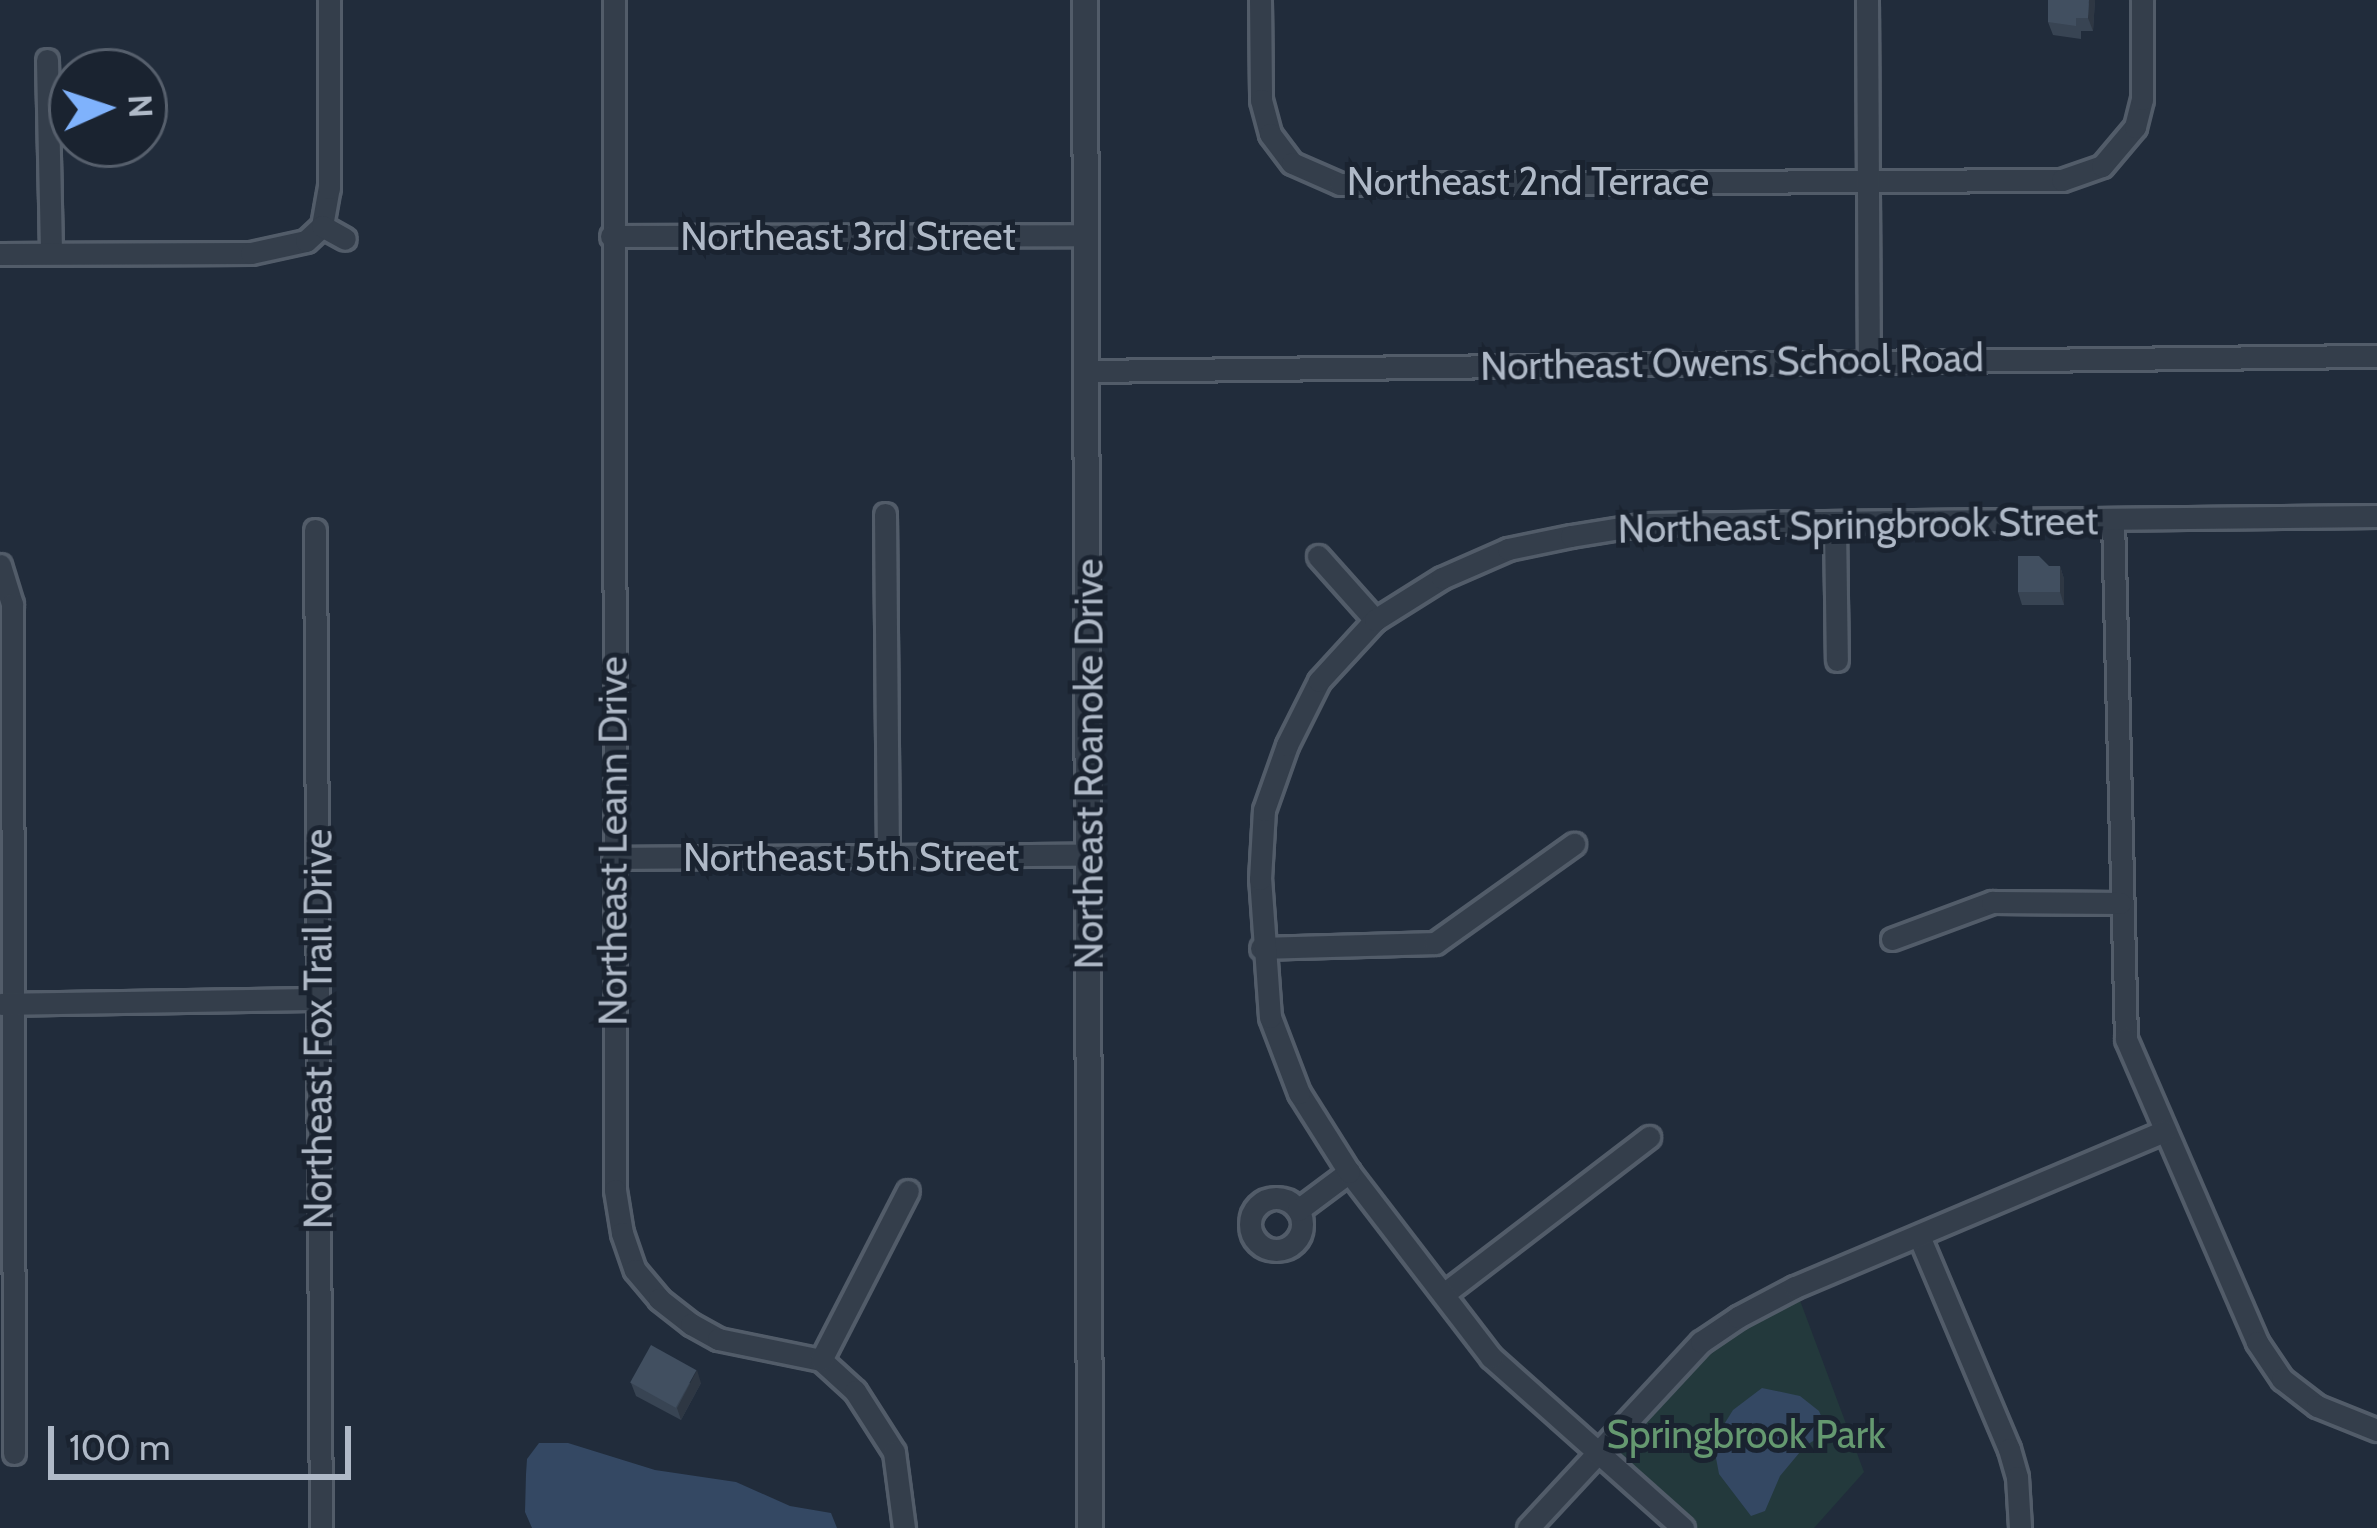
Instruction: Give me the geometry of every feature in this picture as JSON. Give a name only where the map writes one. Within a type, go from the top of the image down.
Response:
[{"type":"street","points":[[0,254],[250,254],[306,241],[322,226],[329,188],[329,0]]},
{"type":"street","name":"Northeast Leann Drive","points":[[614,0],[615,1190],[635,1270],[659,1299],[718,1339],[820,1360]]},
{"type":"street","name":"Northeast Roanoke Drive","points":[[1085,0],[1090,1528]]},
{"type":"street","name":"Northeast 2nd Terrace","points":[[1260,0],[1262,100],[1270,134],[1292,163],[1340,184],[2062,181],[2102,166],[2134,127],[2142,99],[2142,0]]},
{"type":"street","points":[[1867,0],[1869,360]]},
{"type":"street","points":[[47,60],[51,253]]},
{"type":"street","points":[[322,226],[345,239]]},
{"type":"street","name":"Northeast 3rd Street","points":[[611,236],[1085,235]]},
{"type":"street","name":"Northeast Owens School Road","points":[[1087,371],[2377,356]]},
{"type":"street","points":[[885,514],[888,857]]},
{"type":"street","name":"Northeast Springbrook Street","points":[[1683,1528],[1491,1357],[1349,1172],[1292,1074],[1270,1017],[1261,948],[1264,810],[1287,745],[1319,681],[1375,620],[1442,578],[1508,549],[1645,524],[2377,515]]},
{"type":"street","points":[[2114,519],[2126,1039],[2257,1342],[2282,1379],[2317,1406],[2377,1430]]},
{"type":"street","points":[[1834,525],[1837,660]]},
{"type":"street","name":"Northeast Fox Trail Drive","points":[[315,530],[322,1528]]},
{"type":"street","points":[[1318,556],[1375,620]]},
{"type":"street","points":[[1,566],[12,604],[6,1004],[14,1453]]},
{"type":"street","points":[[1261,948],[1435,943],[1574,844]]},
{"type":"street","name":"Northeast 5th Street","points":[[613,858],[1089,855]]},
{"type":"street","points":[[1892,939],[1992,902],[2120,903]]},
{"type":"street","points":[[6,1004],[317,999]]},
{"type":"street","points":[[1528,1528],[1701,1342],[1795,1287],[2164,1131]]},
{"type":"street","points":[[1445,1293],[1649,1137]]},
{"type":"street","points":[[1298,1210],[1349,1172]]},
{"type":"street","points":[[904,1528],[894,1452],[855,1391],[820,1360],[908,1191]]},
{"type":"street","points":[[1918,1236],[2018,1477],[2020,1528]]},
{"type":"green space","name":"Springbrook Park","points":[[1795,1287],[1864,1472],[1814,1528],[1683,1528],[1599,1454],[1701,1342]]},
{"type":"water","points":[[1762,1388],[1800,1396],[1819,1411],[1825,1425],[1823,1435],[1805,1446],[1780,1476],[1765,1511],[1751,1516],[1719,1474],[1713,1442],[1733,1410]]},
{"type":"water","points":[[539,1443],[568,1443],[655,1470],[736,1482],[790,1506],[831,1513],[837,1528],[532,1528],[525,1512],[527,1459]]},
{"type":"building","points":[[2048,0],[2089,0],[2088,18],[2076,18],[2076,26],[2048,22]]},
{"type":"building","points":[[2018,556],[2039,556],[2049,566],[2060,566],[2060,592],[2018,592]]},
{"type":"building","points":[[651,1345],[696,1370],[676,1408],[630,1383]]}]
